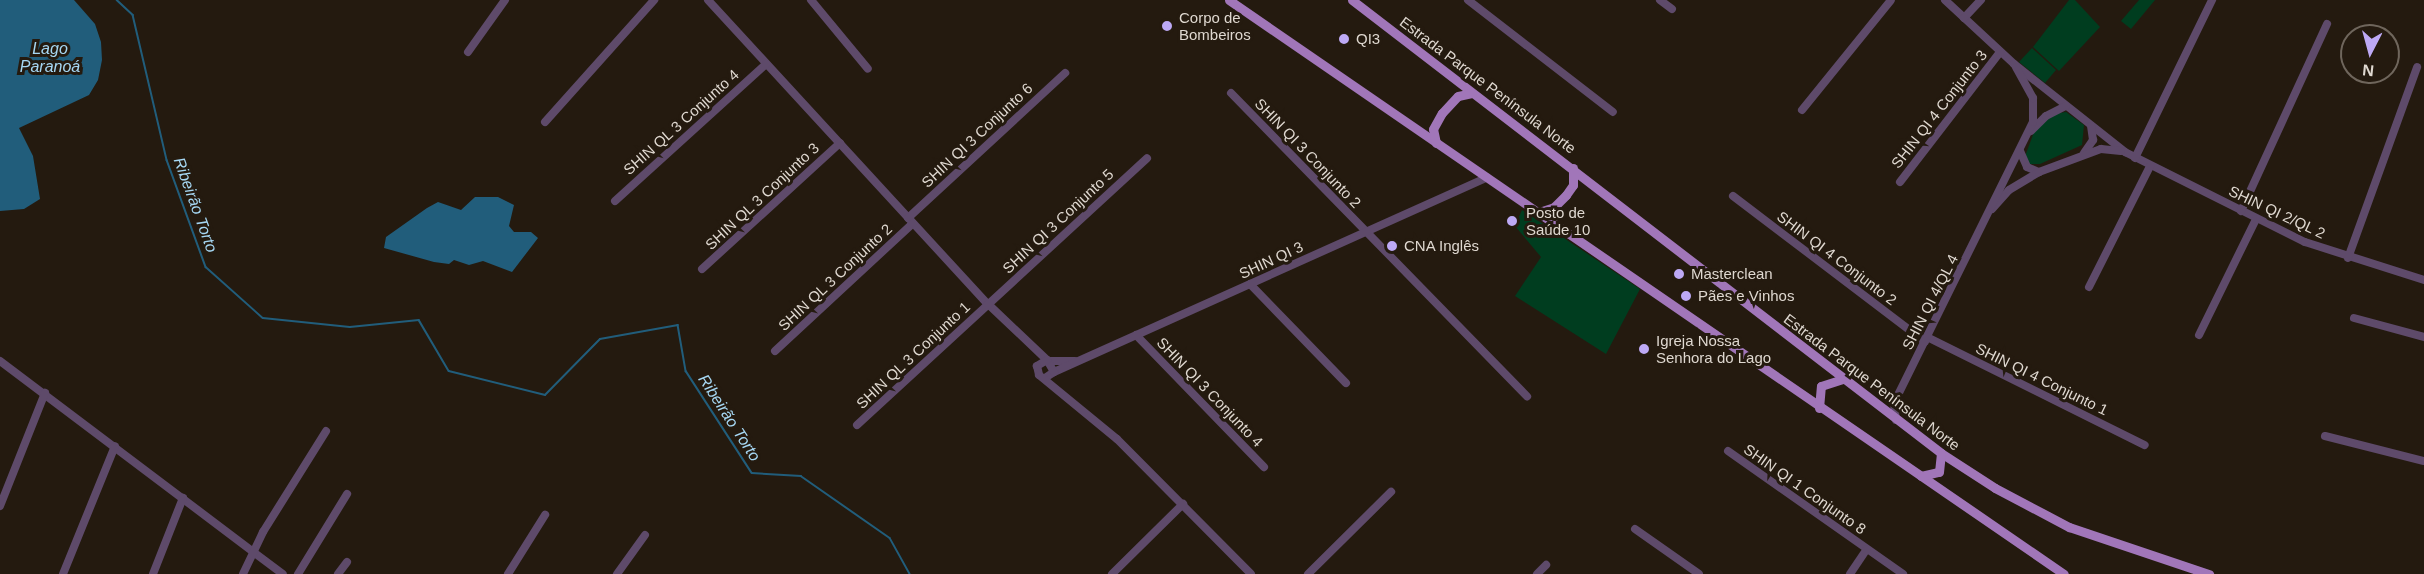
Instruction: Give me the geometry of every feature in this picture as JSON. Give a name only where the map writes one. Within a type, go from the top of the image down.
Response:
[{"type":"main road","points":[[1228,0],[1539,212],[1819,408],[2064,574]]},
{"type":"main road","name":"Estrada Parque Península Norte","points":[[1352,0],[1941,453],[1995,489],[2069,527],[2209,574]]},
{"type":"main road","points":[[1436,143],[1433,129],[1442,113],[1458,96],[1472,93]]},
{"type":"main road","points":[[1539,212],[1554,207],[1566,195],[1573,185],[1573,168]]},
{"type":"main road","points":[[1819,408],[1821,386],[1842,379]]},
{"type":"main road","points":[[1921,476],[1939,472],[1941,453]]},
{"type":"street","points":[[468,52],[505,0]]},
{"type":"street","points":[[545,122],[654,0]]},
{"type":"street","points":[[708,0],[988,304],[1021,338],[1049,361],[1063,391]]},
{"type":"street","points":[[811,0],[868,69]]},
{"type":"street","points":[[1468,0],[1613,112]]},
{"type":"street","points":[[1660,0],[1672,9]]},
{"type":"street","points":[[1802,110],[1891,0]]},
{"type":"street","name":"SHIN QI 4/QL 4","points":[[1945,0],[2000,52],[2091,126]]},
{"type":"street","points":[[1964,18],[1981,0]]},
{"type":"street","points":[[2135,158],[2212,0]]},
{"type":"street","points":[[2241,211],[2327,24]]},
{"type":"street","name":"SHIN QI 4 Conjunto 3","points":[[1900,182],[2000,52]]},
{"type":"street","name":"SHIN QL 3 Conjunto 4","points":[[615,201],[766,64]]},
{"type":"street","name":"SHIN QI 4/QL 4","points":[[1894,403],[2028,135],[2034,115],[2033,98],[2014,64]]},
{"type":"street","points":[[2349,258],[2416,67]]},
{"type":"street","name":"SHIN QI 3 Conjunto 6","points":[[910,220],[1065,73]]},
{"type":"street","name":"SHIN QI 3 Conjunto 2","points":[[1231,93],[1527,396]]},
{"type":"street","points":[[2028,135],[2040,120],[2066,106]]},
{"type":"street","points":[[2081,156],[2091,145],[2091,126]]},
{"type":"street","name":"SHIN QI 2/QL 2","points":[[2091,126],[2135,158],[2256,219],[2349,258],[2424,280]]},
{"type":"street","name":"SHIN QL 3 Conjunto 3","points":[[702,269],[840,143]]},
{"type":"street","name":"SHIN QI 2/QL 2","points":[[2081,156],[2106,148],[2125,152]]},
{"type":"street","points":[[2020,150],[2027,167],[2039,172]]},
{"type":"street","name":"SHIN QI 4/QL 4","points":[[1989,213],[2009,190],[2039,172],[2081,156]]},
{"type":"street","name":"SHIN QI 3 Conjunto 5","points":[[988,304],[1147,158]]},
{"type":"street","points":[[2089,288],[2150,166]]},
{"type":"street","points":[[1467,184],[1474,169]]},
{"type":"street","name":"SHIN QI 3","points":[[1045,378],[1467,184],[1487,177]]},
{"type":"street","name":"SHIN QI 4 Conjunto 2","points":[[1733,196],[1926,339]]},
{"type":"street","points":[[2199,335],[2256,219]]},
{"type":"street","name":"SHIN QL 3 Conjunto 2","points":[[775,351],[910,220]]},
{"type":"street","points":[[1250,284],[1346,383]]},
{"type":"street","name":"SHIN QL 3 Conjunto 1","points":[[857,425],[988,304]]},
{"type":"street","points":[[2354,318],[2424,337]]},
{"type":"street","name":"SHIN QI 3 Conjunto 4","points":[[1137,335],[1264,467]]},
{"type":"street","points":[[1021,338],[1037,366],[1039,375],[1063,391],[1183,504],[1251,574]]},
{"type":"street","name":"SHIN QI 4 Conjunto 1","points":[[1926,339],[2145,445]]},
{"type":"street","name":"SHIN QI 3","points":[[1049,361],[1085,358]]},
{"type":"street","points":[[0,361],[283,574]]},
{"type":"street","points":[[1037,366],[1049,361]]},
{"type":"street","points":[[1,502],[45,393]]},
{"type":"street","points":[[1880,408],[1894,403],[1896,420]]},
{"type":"street","points":[[243,574],[252,551],[326,431]]},
{"type":"street","points":[[2325,436],[2424,461]]},
{"type":"street","points":[[63,574],[115,446]]},
{"type":"street","name":"SHIN QI 1 Conjunto 8","points":[[1728,452],[1903,574]]},
{"type":"street","points":[[1308,574],[1391,492]]},
{"type":"street","points":[[298,574],[347,494]]},
{"type":"street","points":[[153,574],[183,498]]},
{"type":"street","points":[[1112,574],[1183,504]]},
{"type":"street","points":[[508,574],[545,515]]},
{"type":"street","points":[[1635,529],[1699,574]]},
{"type":"street","points":[[617,574],[645,535]]},
{"type":"street","points":[[1850,574],[1867,549]]},
{"type":"street","points":[[339,574],[347,562]]},
{"type":"street","points":[[1537,574],[1546,565]]},
{"type":"green space","points":[[2069,0],[2075,0],[2100,27],[2059,71],[2033,47]]},
{"type":"green space","points":[[2139,0],[2155,0],[2131,29],[2121,21]]},
{"type":"green space","points":[[2032,48],[2056,70],[2045,83],[2019,62]]},
{"type":"green space","points":[[2066,112],[2084,125],[2082,145],[2040,164],[2030,164],[2024,159],[2034,132],[2054,114]]},
{"type":"green space","points":[[1522,210],[1640,289],[1606,354],[1515,296],[1541,257],[1515,226]]},
{"type":"water","name":"Lago Paranoá","points":[[0,0],[74,0],[95,24],[101,42],[102,60],[98,80],[89,95],[19,128],[33,156],[40,199],[24,209],[0,211]]},
{"type":"water","points":[[475,197],[498,197],[514,205],[509,226],[514,232],[531,232],[538,238],[512,272],[483,261],[469,265],[454,260],[449,264],[384,248],[386,237],[427,208],[438,202],[461,210]]},
{"type":"waterway","name":"Ribeirão Torto","points":[[117,0],[133,15],[167,160],[206,267],[263,318],[350,327],[419,320],[449,371],[545,395],[600,339],[678,325],[686,371],[752,473],[801,476],[890,538],[910,574]]},
{"type":"place","name":"Corpo de Bombeiros","points":[[1167,26]]},
{"type":"place","name":"QI3","points":[[1344,39]]},
{"type":"place","name":"Posto de Saúde 10","points":[[1512,221]]},
{"type":"place","name":"CNA Inglês","points":[[1392,246]]},
{"type":"place","name":"Masterclean","points":[[1679,274]]},
{"type":"place","name":"Pães e Vinhos","points":[[1686,296]]},
{"type":"place","name":"Igreja Nossa Senhora do Lago","points":[[1644,349]]}]
